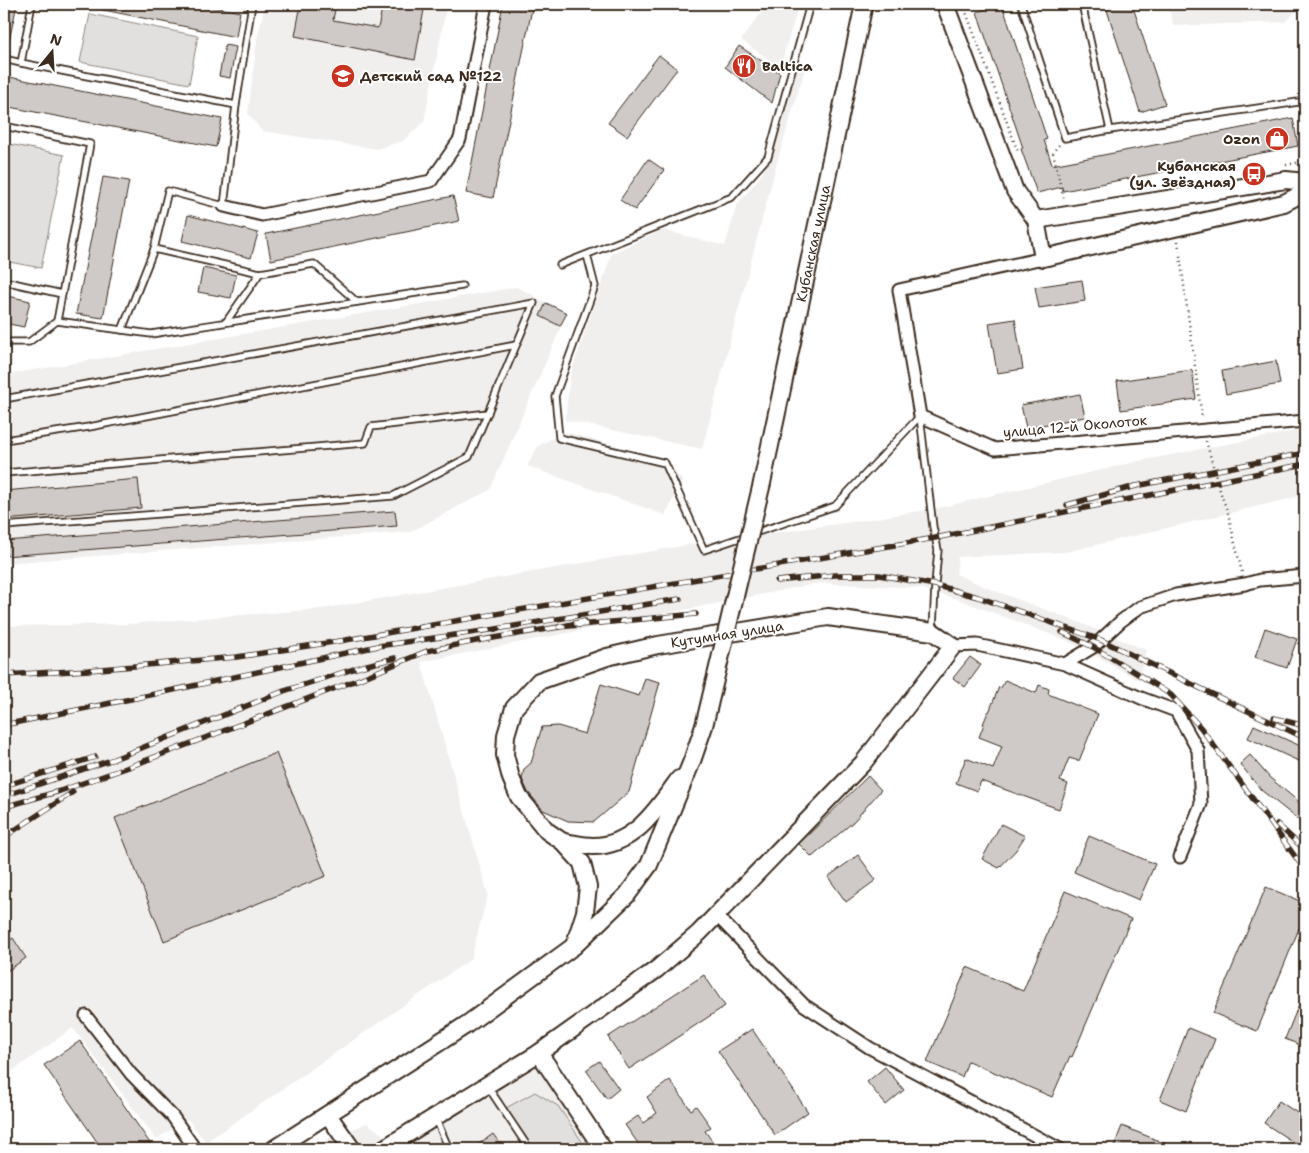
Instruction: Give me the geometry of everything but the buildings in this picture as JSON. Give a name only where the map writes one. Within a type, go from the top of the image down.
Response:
[{"type":"main road","name":"Кубанская улица","points":[[692,761],[704,726],[762,483],[864,4]]},
{"type":"main road","points":[[945,4],[1015,192],[1036,220],[1043,258],[1284,202],[1305,192]]},
{"type":"main road","points":[[1036,220],[1286,180],[1305,182]]},
{"type":"main road","name":"Кутумная улица","points":[[562,842],[547,831],[519,797],[505,756],[506,735],[514,708],[539,680],[607,657],[658,645],[828,618],[933,632],[953,646]]},
{"type":"main road","points":[[383,1149],[539,1052],[657,970],[699,933],[863,763],[953,646]]},
{"type":"main road","points":[[562,842],[592,846],[606,845],[624,839],[645,823],[692,761]]},
{"type":"main road","points":[[274,1149],[466,1025],[574,946],[626,895],[650,864],[692,761]]},
{"type":"main road","points":[[562,842],[582,863],[588,887],[585,912],[574,946]]},
{"type":"main road","points":[[539,1052],[603,1149]]},
{"type":"main road","points":[[328,1115],[352,1149]]},
{"type":"street","points":[[224,206],[262,215],[431,181],[460,139],[486,4]]},
{"type":"street","points":[[920,416],[899,290],[1043,258]]},
{"type":"street","name":"улица 12-й Околоток","points":[[920,416],[995,449],[1305,420]]},
{"type":"street","points":[[1065,664],[1092,648],[1121,621],[1140,607],[1176,595],[1260,580],[1305,576]]},
{"type":"street","points":[[953,646],[977,645],[1065,664],[1141,698],[1176,711],[1198,750],[1201,804],[1180,857]]},
{"type":"street","points":[[716,915],[804,1005],[870,1048],[1060,1149]]},
{"type":"street","points":[[86,1016],[132,1074],[173,1117],[195,1149]]},
{"type":"lane","points":[[21,63],[32,4]]},
{"type":"lane","points":[[122,330],[154,249],[168,191],[224,206],[236,105],[252,4]]},
{"type":"lane","points":[[560,265],[732,196],[768,157],[810,4]]},
{"type":"lane","points":[[1021,4],[1065,138],[1305,100]]},
{"type":"lane","points":[[1082,4],[1110,130]]},
{"type":"lane","points":[[4,59],[236,105]]},
{"type":"lane","points":[[4,126],[90,144],[57,321],[29,342],[4,342]]},
{"type":"lane","points":[[154,249],[260,273],[314,264],[357,302]]},
{"type":"lane","points":[[587,255],[595,286],[555,396],[559,438],[665,462],[704,550],[835,506],[920,416]]},
{"type":"lane","points":[[226,322],[260,273]]},
{"type":"lane","points":[[4,281],[62,294]]},
{"type":"lane","points":[[57,321],[151,334],[462,286]]},
{"type":"lane","points":[[4,399],[534,303],[469,457],[393,496],[4,526]]},
{"type":"lane","points":[[4,440],[89,427],[516,345]]},
{"type":"lane","points":[[4,473],[366,443],[371,427],[488,413]]},
{"type":"lane","points":[[920,416],[933,527],[938,550],[933,632]]},
{"type":"lane","points":[[487,1085],[526,1144],[527,1149]]},
{"type":"lane","points":[[435,1117],[449,1149]]},
{"type":"path","points":[[963,4],[1020,158]]},
{"type":"path","points":[[1065,138],[1052,152],[1065,206]]},
{"type":"path","points":[[1286,165],[1305,161]]},
{"type":"path","points":[[1177,227],[1204,430],[1228,513],[1244,584]]},
{"type":"shaded area","name":"Детский сад №122","points":[[265,4],[447,4],[424,122],[403,141],[377,149],[262,131],[248,114],[257,39]]},
{"type":"shaded area","points":[[768,4],[799,4],[780,67],[741,40]]},
{"type":"shaded area","points":[[1167,4],[1304,4],[1285,22],[1174,26]]},
{"type":"shaded area","points":[[90,14],[198,36],[189,84],[80,62]]},
{"type":"shaded area","points":[[795,67],[805,69],[776,166],[702,449],[565,420],[570,376],[612,253],[663,230],[725,246],[737,205],[763,173]]},
{"type":"shaded area","points":[[4,143],[64,155],[41,268],[4,261]]},
{"type":"shaded area","points":[[517,287],[567,313],[490,490],[410,532],[4,563],[4,375]]},
{"type":"shaded area","points":[[1305,429],[1305,495],[1066,552],[958,557],[956,574],[1146,650],[1138,680],[1068,641],[960,600],[919,588],[819,583],[421,662],[488,894],[471,959],[206,1142],[188,1120],[156,1139],[73,1028],[4,1077],[4,626],[128,624],[321,609],[681,546],[938,508],[1139,461]]},
{"type":"shaded area","points":[[564,432],[653,455],[683,480],[665,515],[527,466],[538,446]]},
{"type":"shaded area","points":[[536,1045],[610,1149],[305,1149],[367,1123],[386,1137]]},
{"type":"shaded area","points":[[535,1092],[558,1106],[587,1149],[532,1149],[506,1108]]},
{"type":"railway","points":[[1067,505],[1136,486],[1305,453]]},
{"type":"railway","points":[[4,675],[89,670],[237,657],[340,641],[935,538],[1305,464]]},
{"type":"railway","points":[[777,581],[835,575],[879,575],[935,585],[978,597],[1101,640],[1305,738]]},
{"type":"railway","points":[[4,725],[378,646],[680,599]]},
{"type":"railway","points":[[585,621],[559,627],[696,614]]},
{"type":"railway","points":[[4,807],[60,791],[126,768],[362,678],[427,651],[559,627]]},
{"type":"railway","points":[[1062,632],[1093,647],[1171,695],[1201,728],[1305,870]]},
{"type":"railway","points":[[4,796],[114,759],[284,691],[395,658]]},
{"type":"railway","points":[[1274,718],[1305,726]]},
{"type":"railway","points":[[4,786],[95,757]]},
{"type":"railway","points":[[4,837],[73,792]]},
{"type":"railway","points":[[1277,824],[1305,850]]},
{"type":"place","name":"Baltica","points":[[744,66]]},
{"type":"place","name":"Детский сад №122","points":[[343,76]]},
{"type":"place","name":"Ozon","points":[[1277,139]]},
{"type":"place","name":"Кубанская (ул. Звёздная)","points":[[1254,174]]}]
